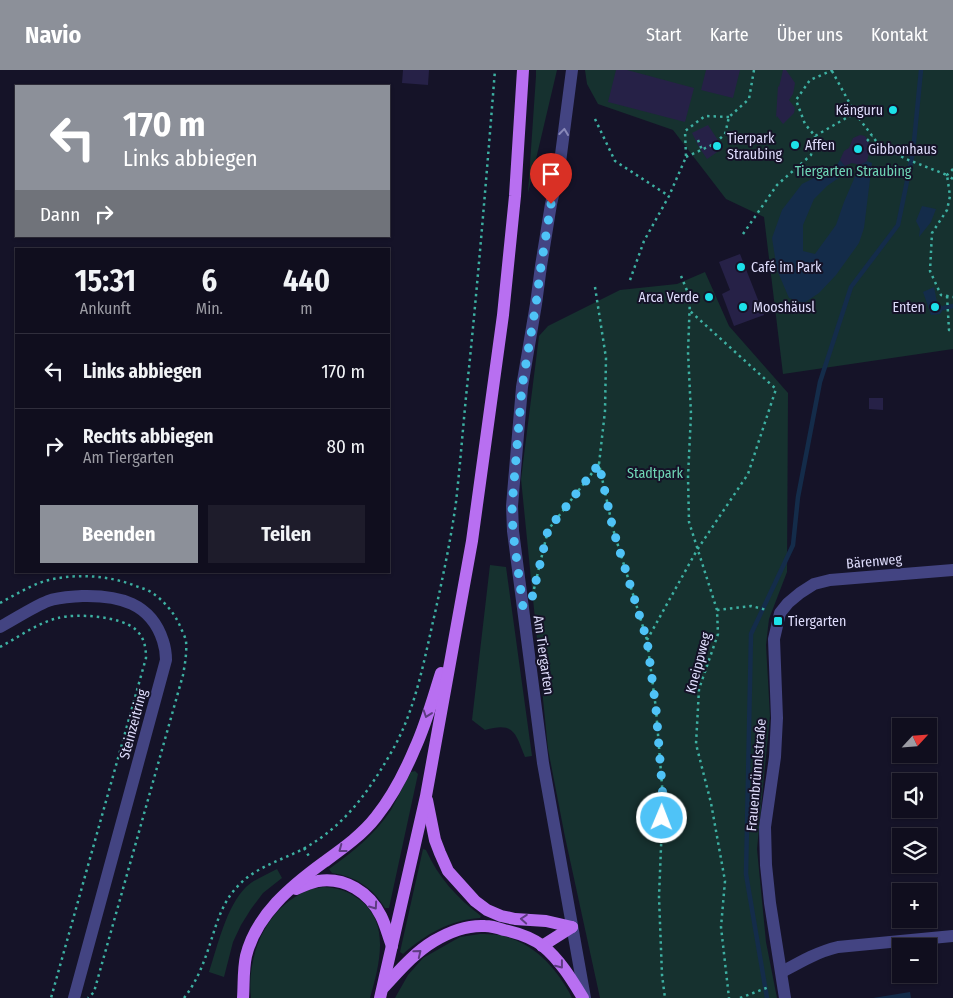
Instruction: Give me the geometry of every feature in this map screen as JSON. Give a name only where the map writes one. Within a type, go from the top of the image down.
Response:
[{"type":"main road","points":[[382,993],[426,796],[472,540],[503,315],[515,196],[523,70]]},
{"type":"main road","points":[[243,998],[246,957],[251,941],[266,913],[316,868],[359,835],[375,818],[389,798],[416,748],[454,635]]},
{"type":"main road","points":[[426,796],[435,840],[440,854],[448,871],[475,901],[487,910],[501,916],[546,921],[572,927]]},
{"type":"main road","points":[[285,895],[318,881],[340,882],[353,886],[372,902],[382,918],[392,946]]},
{"type":"main road","points":[[382,993],[414,956],[434,941],[453,931],[469,927],[486,926],[515,932],[542,946],[558,962],[584,998]]},
{"type":"main road","points":[[542,946],[572,927]]},
{"type":"street","name":"Am Tiergarten","points":[[572,70],[559,170],[551,204],[522,387],[512,506],[513,532],[543,763],[584,998]]},
{"type":"street","name":"Bärenweg","points":[[800,593],[814,584],[830,580],[953,570]]},
{"type":"street","name":"Frauenbrünnlstraße","points":[[785,998],[770,903],[765,827],[775,757],[777,718],[774,639],[780,613],[800,593]]},
{"type":"street","name":"Steinzeitring","points":[[0,627],[49,601],[68,597],[97,596],[121,599],[141,608],[155,622],[164,642],[166,660],[74,998]]},
{"type":"street","points":[[782,972],[824,950],[838,947],[953,936]]},
{"type":"path","points":[[184,998],[191,989],[201,968],[220,912],[236,888],[259,869],[304,848],[330,831],[348,814],[363,798],[378,775],[406,723],[415,696],[444,573],[456,503],[482,241],[495,70]]},
{"type":"path","points":[[686,157],[714,144],[725,134],[729,117],[749,99],[754,70]]},
{"type":"path","points":[[743,234],[777,186],[812,155],[815,136],[805,124],[796,100],[810,80],[832,70],[855,114],[879,145],[906,159],[947,174],[953,179]]},
{"type":"path","points":[[815,136],[855,114]]},
{"type":"path","points":[[630,280],[644,241],[669,196],[686,157],[685,131],[705,116],[729,117]]},
{"type":"path","points":[[594,119],[615,162],[669,196]]},
{"type":"path","points":[[868,140],[872,136]]},
{"type":"path","points":[[698,140],[702,150]]},
{"type":"path","points":[[947,174],[953,168]]},
{"type":"path","points":[[947,174],[950,196],[947,210],[932,233],[930,271],[941,295],[953,297]]},
{"type":"path","name":"Kneippweg","points":[[681,276],[690,298],[688,352],[691,414],[688,476],[689,522],[717,610],[718,634],[699,689],[696,744],[711,803],[725,881],[721,927],[729,998]]},
{"type":"path","points":[[594,287],[606,358],[605,411],[599,464],[613,529],[647,640],[656,709],[663,798],[659,897],[662,975],[665,998]]},
{"type":"path","points":[[947,296],[949,330],[953,330]]},
{"type":"path","points":[[647,640],[697,550],[748,474],[776,389],[690,311]]},
{"type":"path","points":[[534,590],[548,530],[599,464]]},
{"type":"path","points":[[0,603],[27,588],[46,581],[90,576],[110,579],[150,591],[166,604],[176,618],[186,639],[183,675],[94,992],[88,998]]},
{"type":"path","points":[[717,610],[751,606],[774,611]]},
{"type":"path","points":[[0,647],[42,623],[59,617],[78,615],[103,618],[126,624],[136,629],[142,637],[146,648],[146,658],[53,998]]},
{"type":"path","points":[[740,998],[774,985]]},
{"type":"green space","points":[[536,70],[557,70],[528,193],[536,76]]},
{"type":"green space","name":"Tiergarten Straubing","points":[[585,70],[953,70],[953,349],[783,374],[764,217],[726,199],[673,130],[598,104],[587,84]]},
{"type":"green space","name":"Stadtpark","points":[[705,272],[729,326],[788,393],[787,572],[769,619],[766,645],[770,716],[757,849],[766,942],[777,998],[600,998],[548,749],[521,479],[539,336],[548,326],[620,290],[677,284]]},
{"type":"green space","points":[[490,565],[506,567],[532,756],[525,757],[516,735],[508,728],[502,727],[485,730],[472,720]]},
{"type":"green space","points":[[415,771],[418,774],[389,908],[385,908],[363,884],[348,877],[332,873],[329,869],[371,835],[391,810],[411,772]]},
{"type":"green space","points":[[423,849],[426,850],[436,869],[449,886],[481,916],[480,918],[469,919],[439,929],[403,954],[400,952]]},
{"type":"green space","points":[[277,869],[282,878],[263,893],[241,925],[233,942],[224,977],[209,972],[223,927],[239,895],[253,882]]},
{"type":"green space","points":[[324,887],[343,890],[356,897],[370,910],[376,921],[379,933],[379,959],[370,998],[251,998],[250,982],[256,949],[262,934],[271,920],[294,897],[311,889]]},
{"type":"green space","points":[[480,934],[511,938],[533,950],[559,976],[572,998],[395,998],[408,975],[423,958],[460,937]]},
{"type":"water","points":[[840,160],[845,166],[840,177],[827,186],[814,199],[803,225],[803,251],[815,254],[836,225],[860,165],[867,161],[872,163],[864,228],[859,243],[836,275],[819,293],[804,303],[789,298],[777,270],[772,238],[782,210],[802,184],[836,167]]},
{"type":"water","points":[[922,206],[936,209],[931,222],[919,237],[920,229],[916,221]]},
{"type":"water","points":[[934,287],[937,302],[944,308],[940,314],[931,315],[923,292]]},
{"type":"water","points":[[910,992],[911,998],[873,998]]},
{"type":"building","points":[[403,70],[429,70],[428,85],[402,83]]},
{"type":"building","points":[[616,70],[627,70],[694,88],[685,122],[608,102]]},
{"type":"building","points":[[706,70],[740,70],[733,98],[701,90]]},
{"type":"building","points":[[783,70],[786,70],[795,83],[793,94],[789,100],[795,108],[794,113],[783,124],[777,116],[776,118],[778,86]]},
{"type":"building","points":[[708,125],[723,148],[707,159],[692,133]]},
{"type":"building","name":"Gibbonhaus","points":[[860,135],[865,136],[871,146],[867,161],[860,165],[852,163],[845,166],[840,160],[844,151],[849,148],[853,138]]},
{"type":"building","points":[[740,254],[764,315],[734,326],[722,294],[730,290],[719,262]]},
{"type":"building","points":[[869,398],[883,398],[883,410],[869,409]]},
{"type":"waterway","points":[[767,998],[746,874],[751,634],[793,545],[798,497],[820,382],[851,287],[898,225],[913,152],[921,70]]},
{"type":"waterway","points":[[944,308],[953,306]]},
{"type":"place","name":"Känguru","points":[[893,110]]},
{"type":"place","name":"Affen","points":[[795,145]]},
{"type":"place","name":"Tierpark Straubing","points":[[717,146]]},
{"type":"place","name":"Gibbonhaus","points":[[858,149]]},
{"type":"place","name":"Café im Park","points":[[741,267]]},
{"type":"place","name":"Arca Verde","points":[[709,297]]},
{"type":"place","name":"Mooshäusl","points":[[743,307]]},
{"type":"place","name":"Enten","points":[[935,307]]},
{"type":"place","name":"Tiergarten","points":[[778,621]]},
{"type":"route","points":[[551,204],[522,387],[512,506],[513,532],[523,607],[532,598],[548,530],[599,464],[613,529],[647,640],[656,709],[663,798],[662,818]]}]
